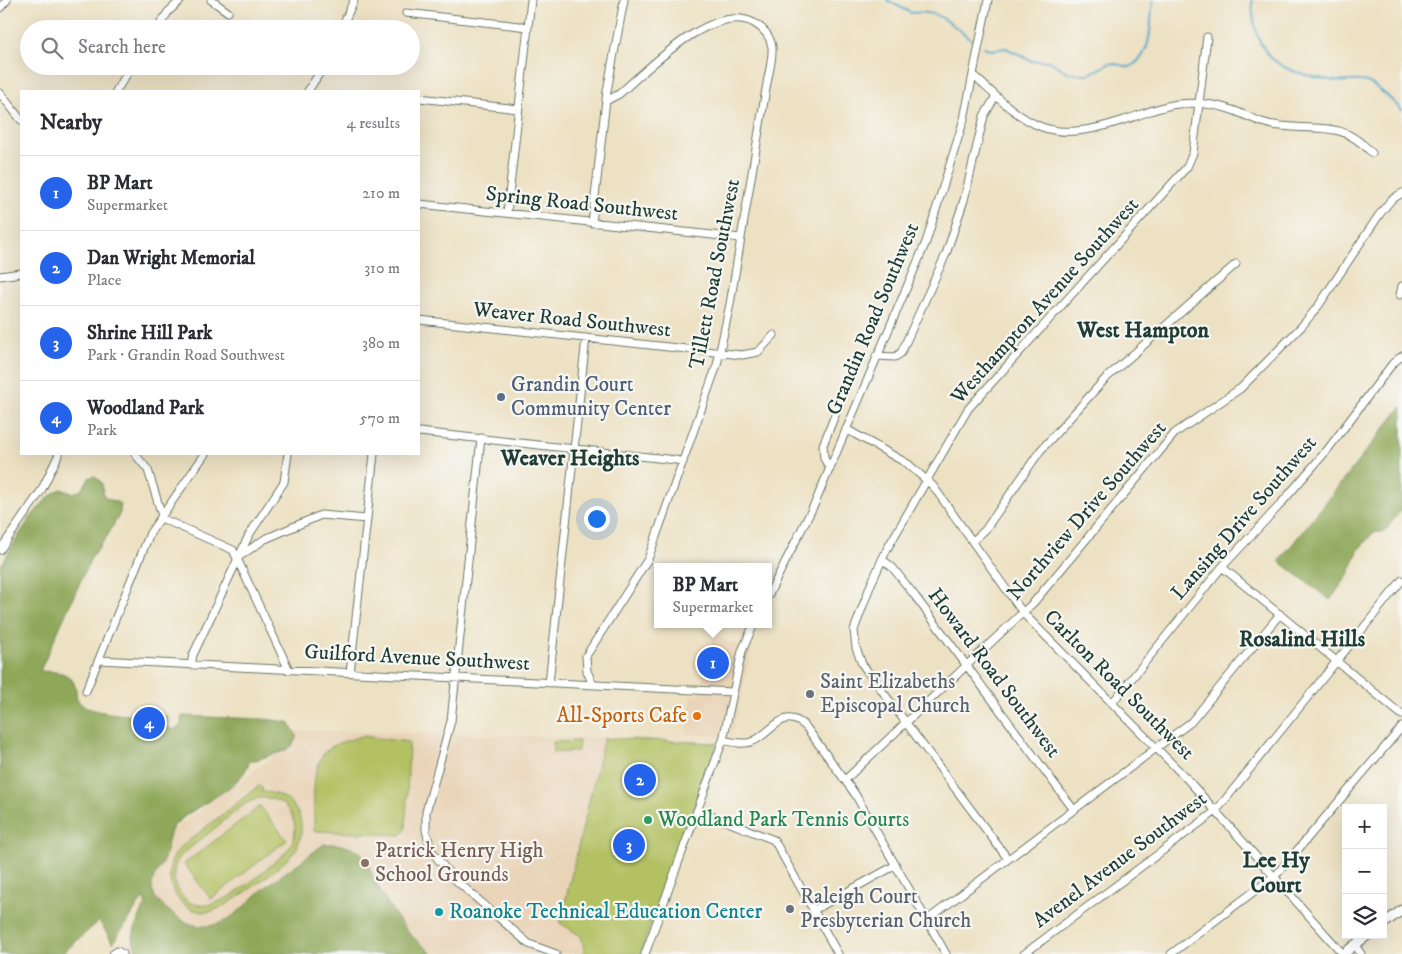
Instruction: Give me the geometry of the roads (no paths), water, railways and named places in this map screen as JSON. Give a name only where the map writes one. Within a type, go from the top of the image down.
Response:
[{"type":"main road","points":[[1387,921],[1402,910]]},
{"type":"main road","points":[[1343,954],[1363,939]]},
{"type":"street","points":[[0,8],[7,0]]},
{"type":"street","points":[[162,20],[181,0]]},
{"type":"street","points":[[211,0],[228,12]]},
{"type":"street","points":[[345,20],[354,0]]},
{"type":"street","points":[[507,213],[531,0]]},
{"type":"street","points":[[592,223],[606,100],[624,0]]},
{"type":"street","name":"Grandin Road Southwest","points":[[772,588],[807,520],[830,469],[876,356],[926,242],[958,142],[988,0]]},
{"type":"street","points":[[406,12],[528,27]]},
{"type":"street","name":"Tillett Road Southwest","points":[[593,685],[587,672],[586,656],[648,559],[721,353],[772,51],[769,38],[765,32],[751,21],[739,18],[721,20],[710,24],[698,30],[619,94],[606,100]]},
{"type":"street","name":"Westhampton Avenue Southwest","points":[[1008,859],[859,658],[854,630],[882,559],[976,398],[1187,167],[1193,153],[1207,37]]},
{"type":"street","points":[[117,90],[126,75]]},
{"type":"street","points":[[309,90],[318,75]]},
{"type":"street","points":[[973,76],[1010,110],[1029,122],[1050,130],[1070,132],[1096,129],[1170,105],[1199,104],[1221,107],[1277,126],[1325,127],[1340,130],[1357,138],[1372,153]]},
{"type":"street","points":[[0,93],[20,119]]},
{"type":"street","points":[[876,356],[895,357],[901,353],[924,305],[954,230],[984,116],[996,96]]},
{"type":"street","points":[[420,98],[518,109]]},
{"type":"street","name":"Northview Drive Southwest","points":[[846,779],[1046,590],[1175,433],[1246,384],[1310,317],[1379,215],[1391,200],[1402,193]]},
{"type":"street","name":"Spring Road Southwest","points":[[420,204],[741,238]]},
{"type":"street","points":[[973,541],[985,530],[1040,451],[1104,379],[1236,264]]},
{"type":"street","points":[[0,276],[20,273]]},
{"type":"street","points":[[1400,295],[1402,286]]},
{"type":"street","name":"Weaver Road Southwest","points":[[420,320],[721,353],[753,354],[760,351],[774,334]]},
{"type":"street","points":[[549,682],[586,338]]},
{"type":"street","name":"Lansing Drive Southwest","points":[[1112,704],[1222,567],[1306,475],[1393,363],[1402,356]]},
{"type":"street","points":[[830,469],[824,458],[823,445],[849,380]]},
{"type":"street","name":"Carlton Road Southwest","points":[[846,429],[908,464],[927,480],[943,498],[1023,613],[1157,748],[1216,811],[1343,954]]},
{"type":"street","points":[[420,432],[575,448],[683,462]]},
{"type":"street","points":[[481,438],[450,727],[426,812],[428,842],[435,856],[451,876],[529,944],[556,954]]},
{"type":"street","points":[[0,550],[41,491],[59,455]]},
{"type":"street","points":[[136,455],[148,470],[161,515],[166,522],[231,548],[289,670]]},
{"type":"street","points":[[86,691],[146,541],[161,515],[172,503],[204,455]]},
{"type":"street","points":[[191,665],[193,655],[237,558],[249,535],[284,482],[288,455]]},
{"type":"street","points":[[350,673],[374,455]]},
{"type":"street","points":[[237,558],[265,539],[321,515],[366,519]]},
{"type":"street","name":"Howard Road Southwest","points":[[882,559],[893,568],[1074,810]]},
{"type":"street","points":[[1222,567],[1338,660],[1402,715]]},
{"type":"street","name":"Avenel Avenue Southwest","points":[[1024,954],[1216,811],[1402,580]]},
{"type":"street","points":[[927,920],[1197,716],[1280,614]]},
{"type":"street","points":[[645,954],[723,740],[742,651],[752,628]]},
{"type":"street","name":"Guilford Avenue Southwest","points":[[99,660],[733,692]]},
{"type":"street","points":[[723,740],[738,743],[751,742],[776,723],[787,719],[797,720],[817,739],[846,779],[946,954]]},
{"type":"street","points":[[1171,954],[1274,877],[1402,727]]},
{"type":"street","points":[[697,810],[771,838],[838,954]]},
{"type":"street","points":[[814,910],[896,865]]},
{"type":"street","points":[[1355,945],[1361,954]]},
{"type":"waterway","points":[[887,0],[911,13],[922,12],[938,16],[974,41]]},
{"type":"waterway","points":[[984,47],[990,50],[1006,48],[1031,61],[1049,61],[1069,73],[1089,74],[1111,63],[1130,67],[1144,54],[1147,46],[1151,28],[1153,0]]},
{"type":"waterway","points":[[1252,0],[1258,37],[1264,50],[1273,60],[1299,73],[1315,77],[1369,83],[1383,92],[1402,110]]},
{"type":"place","name":"Grandin Court Community Center","points":[[501,397]]},
{"type":"place","name":"BP Mart","points":[[713,663]]},
{"type":"place","name":"Saint Elizabeths Episcopal Church","points":[[810,694]]},
{"type":"place","name":"All-Sports Cafe","points":[[697,716]]},
{"type":"place","name":"Woodland Park","points":[[149,723]]},
{"type":"place","name":"Dan Wright Memorial","points":[[640,780]]},
{"type":"place","name":"Woodland Park Tennis Courts","points":[[648,820]]},
{"type":"place","name":"Shrine Hill Park","points":[[629,845]]},
{"type":"place","name":"Patrick Henry High School Grounds","points":[[365,863]]},
{"type":"place","name":"Raleigh Court Presbyterian Church","points":[[790,909]]},
{"type":"place","name":"Roanoke Technical Education Center","points":[[439,912]]},
{"type":"district","name":"West Hampton","points":[[1143,330]]},
{"type":"district","name":"Weaver Heights","points":[[570,458]]},
{"type":"district","name":"Rosalind Hills","points":[[1302,639]]},
{"type":"district","name":"Lee Hy Court","points":[[1276,872]]}]
